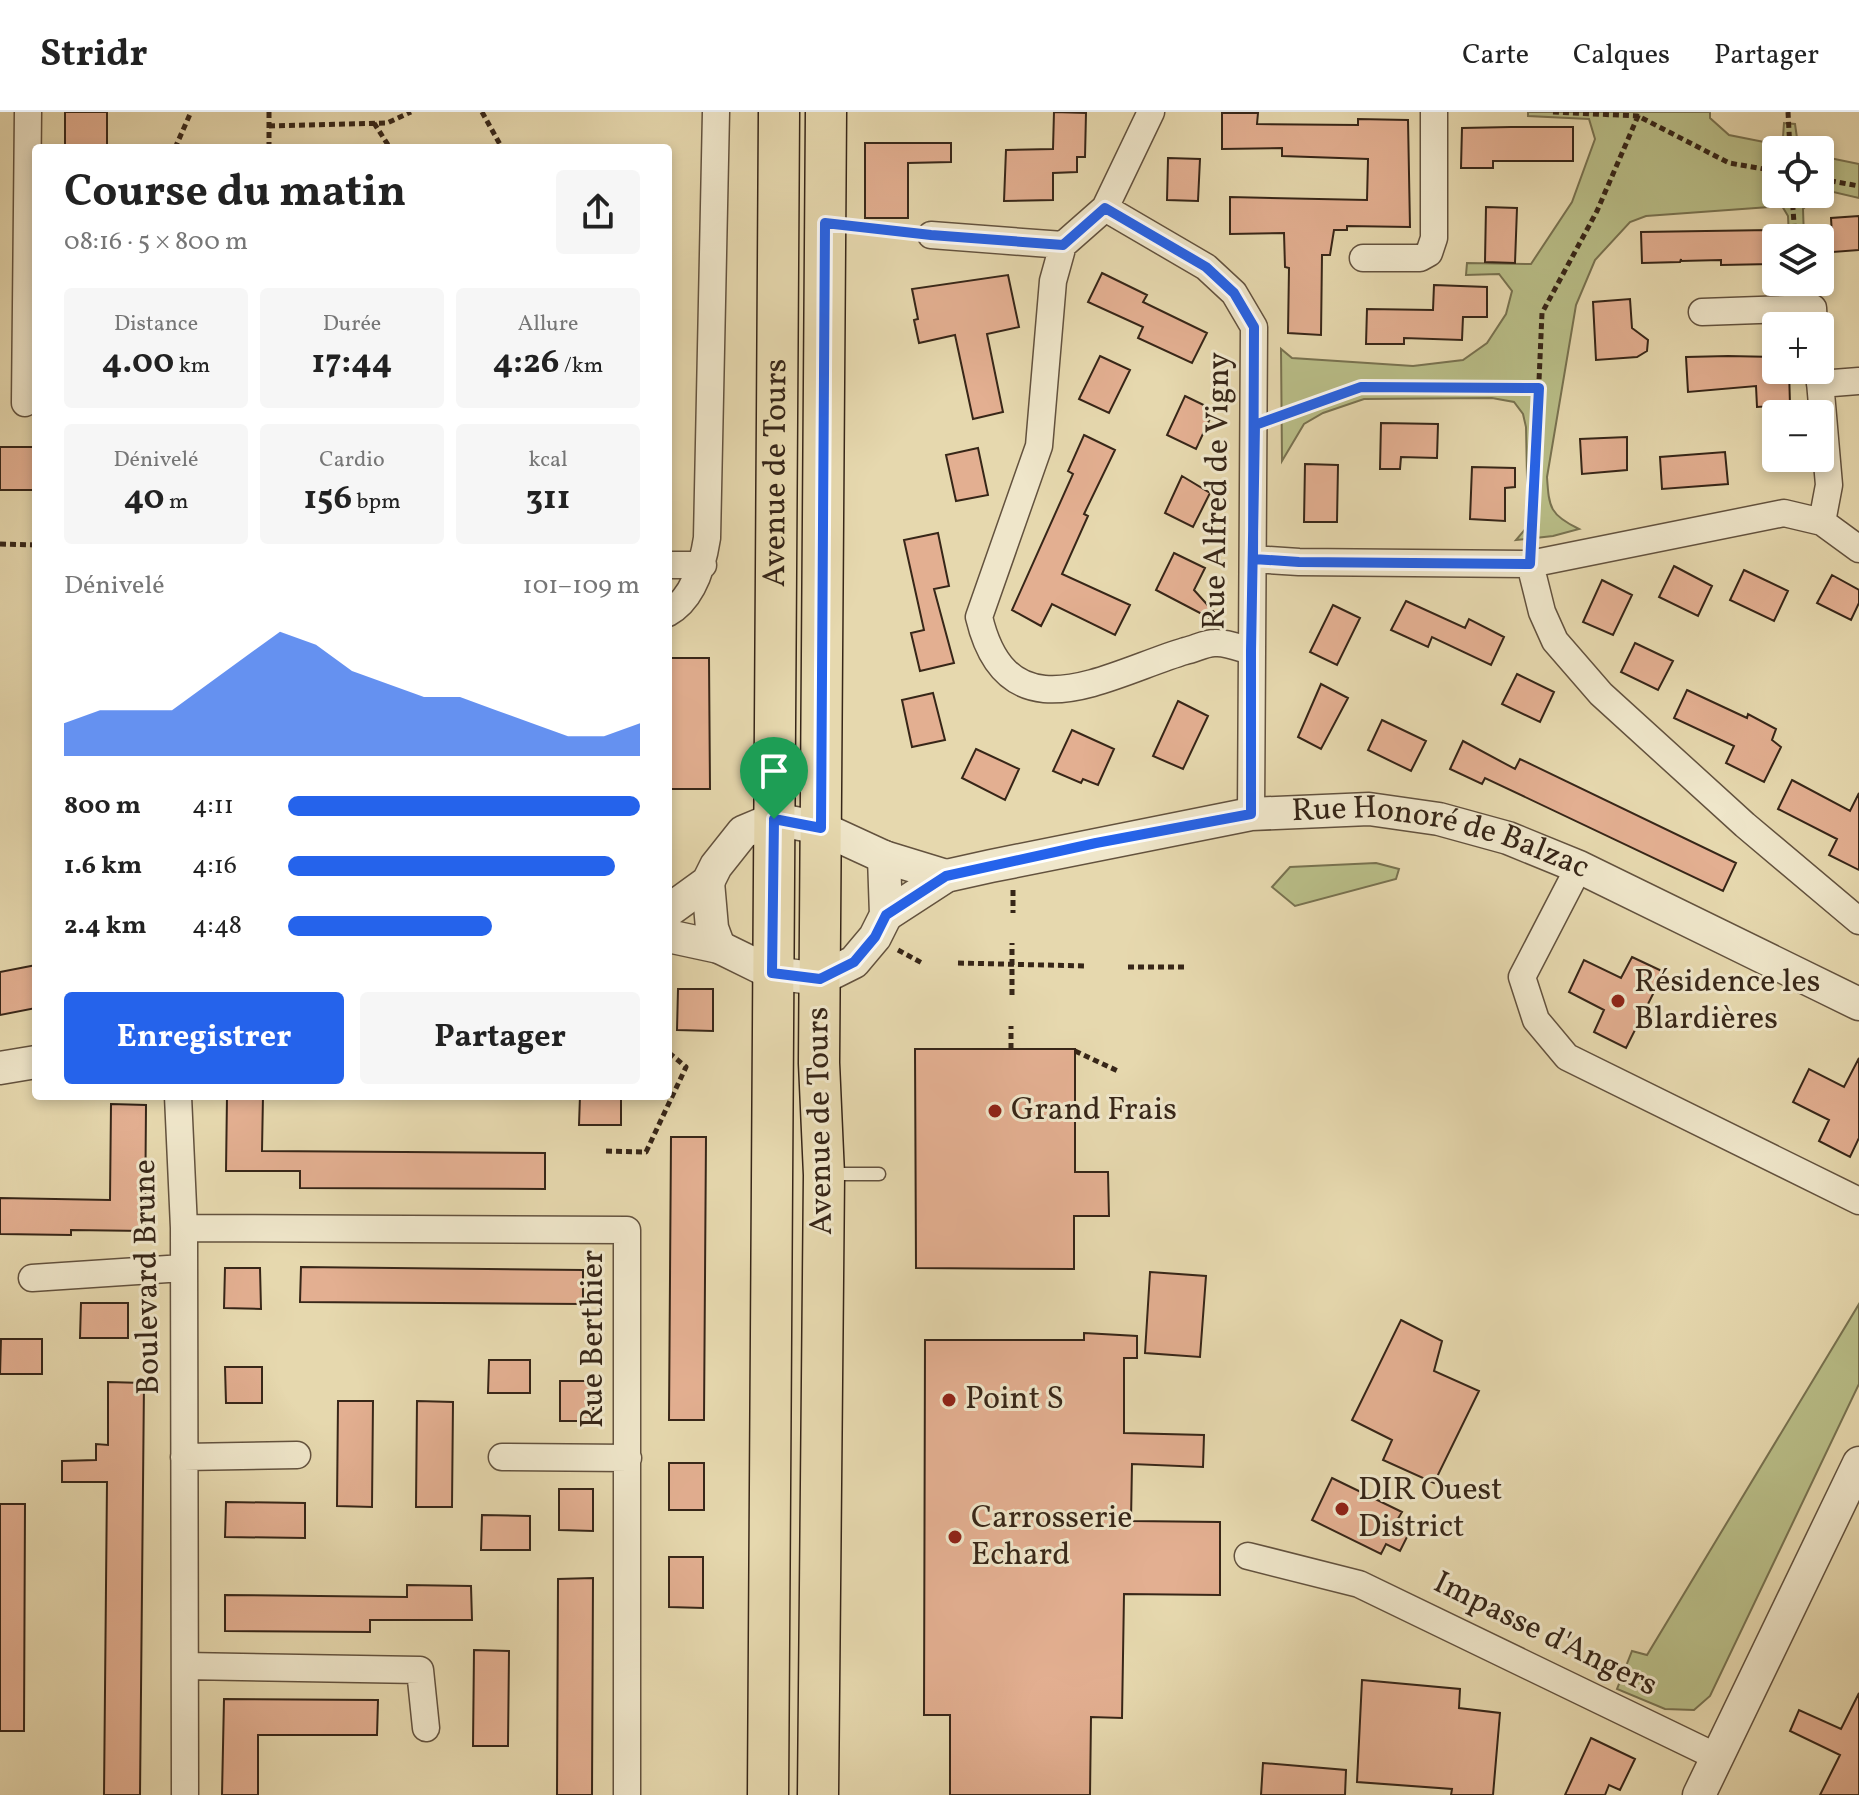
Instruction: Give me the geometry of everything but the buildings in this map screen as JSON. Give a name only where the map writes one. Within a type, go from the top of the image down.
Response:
[{"type":"main road","name":"Avenue de Tours","points":[[768,1795],[779,112]]},
{"type":"main road","name":"Avenue de Tours","points":[[818,1795],[824,1175],[819,1063],[826,112]]},
{"type":"street","points":[[20,403],[28,112]]},
{"type":"street","points":[[672,611],[678,607],[703,565],[707,538],[716,112]]},
{"type":"street","points":[[1151,112],[1105,208],[1063,245],[1053,281],[1039,446],[979,617],[984,638],[995,659],[1014,678],[1043,691],[1072,689],[1216,642],[1251,651]]},
{"type":"street","points":[[1363,258],[1420,258],[1429,253],[1434,238],[1434,112]]},
{"type":"street","name":"Rue Alfred de Vigny","points":[[1105,208],[1206,267],[1234,293],[1254,327],[1251,814]]},
{"type":"street","points":[[931,235],[1063,245]]},
{"type":"street","points":[[1702,312],[1813,308],[1813,312]]},
{"type":"street","points":[[1834,378],[1859,381]]},
{"type":"street","points":[[1820,384],[1829,485],[1822,522]]},
{"type":"street","points":[[1253,559],[1530,564],[1784,513],[1822,522],[1859,549]]},
{"type":"street","points":[[1530,564],[1542,612],[1555,641],[1601,694],[1745,825],[1859,921]]},
{"type":"street","points":[[672,565],[703,565]]},
{"type":"street","name":"Rue Honoré de Balzac","points":[[946,876],[1096,843],[1251,814],[1369,809],[1439,819],[1508,838],[1579,867],[1859,1004]]},
{"type":"street","points":[[672,908],[708,882],[716,866],[743,832],[774,819],[821,828],[884,857],[946,876]]},
{"type":"street","points":[[672,937],[719,947],[772,973],[820,979],[854,962],[875,937],[886,915],[884,857]]},
{"type":"street","points":[[1579,867],[1522,977],[1536,1020],[1567,1057],[1859,1201]]},
{"type":"street","points":[[886,915],[946,876]]},
{"type":"street","points":[[708,882],[712,928],[719,947]]},
{"type":"street","points":[[0,1068],[32,1063]]},
{"type":"street","name":"Boulevard Brune","points":[[178,1100],[184,1228],[185,1795]]},
{"type":"street","name":"Rue Berthier","points":[[184,1228],[627,1230],[627,1795]]},
{"type":"street","points":[[32,1278],[183,1268]]},
{"type":"street","points":[[184,1457],[297,1455]]},
{"type":"street","points":[[502,1457],[628,1458]]},
{"type":"street","points":[[1699,1795],[1859,1463]]},
{"type":"street","name":"Impasse d'Angers","points":[[1248,1556],[1359,1584],[1717,1757]]},
{"type":"street","points":[[185,1666],[420,1670],[426,1728]]},
{"type":"lane","points":[[824,1175],[879,1174]]},
{"type":"path","points":[[177,144],[191,112]]},
{"type":"path","points":[[269,112],[269,144]]},
{"type":"path","points":[[269,126],[387,123],[411,112]]},
{"type":"path","points":[[482,112],[500,144]]},
{"type":"path","points":[[1553,112],[1639,114],[1729,163],[1762,169]]},
{"type":"path","points":[[1788,112],[1789,136]]},
{"type":"path","points":[[1530,564],[1542,313],[1597,211],[1639,114]]},
{"type":"path","points":[[374,123],[387,144]]},
{"type":"path","points":[[1834,182],[1859,186]]},
{"type":"path","points":[[825,223],[931,235]]},
{"type":"path","points":[[1255,425],[1361,387],[1539,388]]},
{"type":"path","points":[[0,544],[32,545]]},
{"type":"path","points":[[1013,896],[1013,913]]},
{"type":"path","points":[[1012,943],[1012,995]]},
{"type":"path","points":[[894,947],[922,963]]},
{"type":"path","points":[[958,963],[1086,966]]},
{"type":"path","points":[[1128,967],[1184,967]]},
{"type":"path","points":[[1011,1026],[1011,1049]]},
{"type":"path","points":[[1075,1051],[1118,1071]]},
{"type":"path","points":[[672,1055],[686,1067],[672,1097]]},
{"type":"path","points":[[606,1151],[646,1152],[670,1100]]},
{"type":"green space","points":[[1528,112],[1710,112],[1710,118],[1729,135],[1762,142],[1762,207],[1646,216],[1630,222],[1595,260],[1576,305],[1547,477],[1553,509],[1562,519],[1579,529],[1553,536],[1516,540],[1528,526],[1526,427],[1523,414],[1514,402],[1492,398],[1364,399],[1323,413],[1304,424],[1282,461],[1281,349],[1292,358],[1413,366],[1463,360],[1487,343],[1506,314],[1512,291],[1499,274],[1466,275],[1467,263],[1531,264],[1572,202],[1595,139],[1589,119],[1528,116]]},
{"type":"green space","points":[[1784,123],[1795,124],[1797,136],[1783,136]]},
{"type":"green space","points":[[1834,159],[1859,164],[1859,198],[1834,192]]},
{"type":"green space","points":[[1783,208],[1804,208],[1804,224],[1788,224]]},
{"type":"green space","points":[[1376,863],[1399,869],[1396,879],[1295,906],[1272,887],[1290,867]]},
{"type":"green space","points":[[1859,1304],[1859,1384],[1710,1696],[1694,1710],[1665,1709],[1617,1689],[1632,1651],[1647,1655]]},
{"type":"place","name":"Résidence les Blardières","points":[[1618,1001]]},
{"type":"place","name":"Grand Frais","points":[[995,1111]]},
{"type":"place","name":"Point S","points":[[949,1400]]},
{"type":"place","name":"DIR Ouest District","points":[[1342,1509]]},
{"type":"place","name":"Carrosserie Echard","points":[[955,1537]]},
{"type":"route","points":[[774,819],[772,973],[820,979],[854,962],[875,937],[886,915],[946,876],[1096,843],[1251,814],[1251,651],[1255,425],[1361,387],[1539,388],[1530,564],[1253,559],[1255,425],[1254,327],[1234,293],[1206,267],[1105,208],[1063,245],[825,223],[821,828],[774,819]]}]
